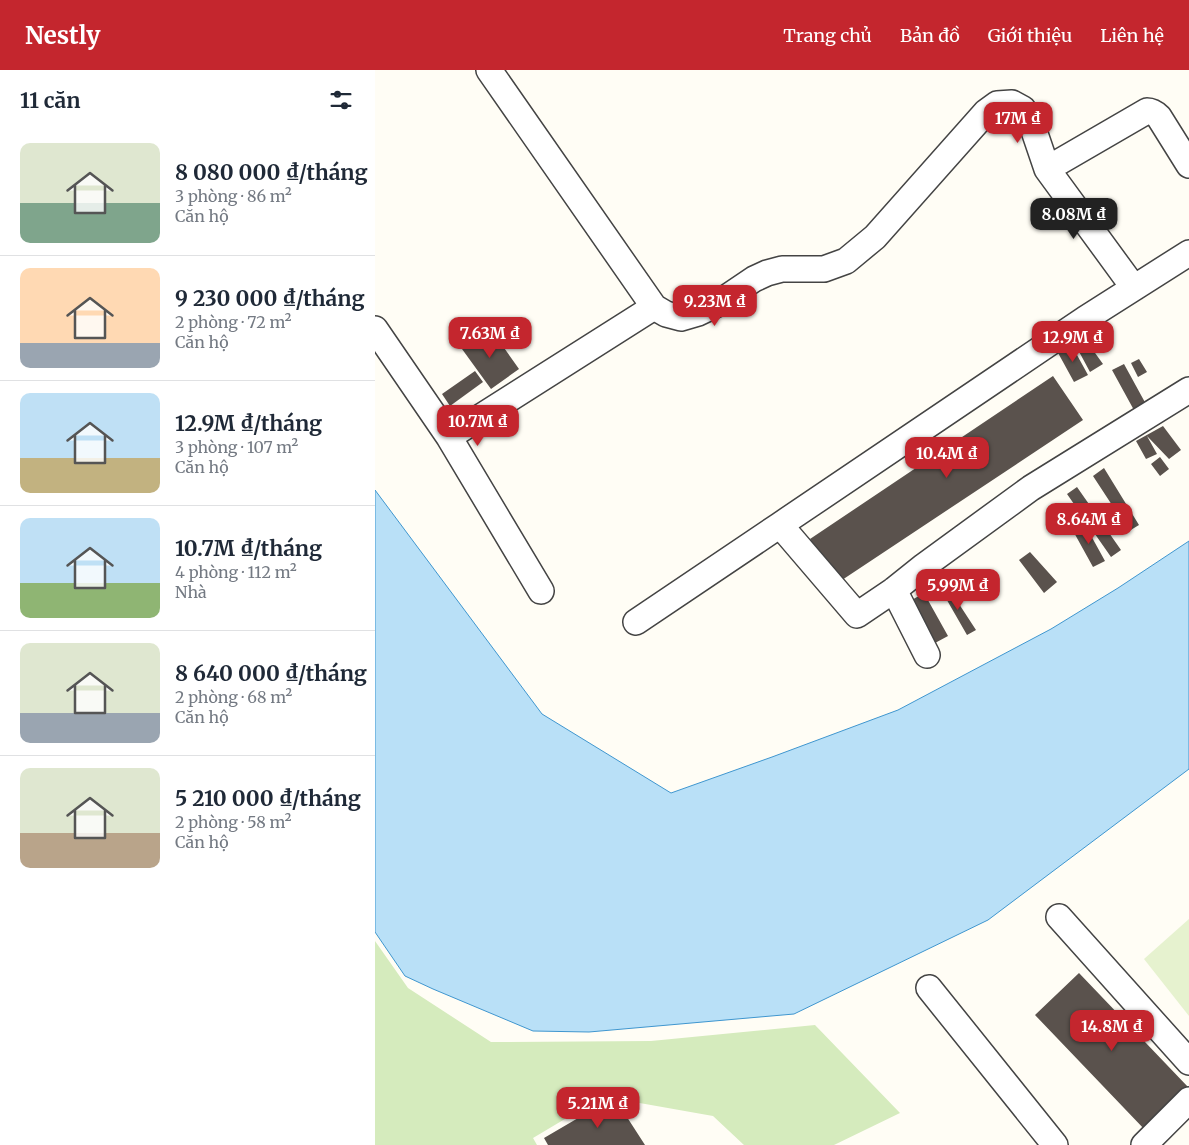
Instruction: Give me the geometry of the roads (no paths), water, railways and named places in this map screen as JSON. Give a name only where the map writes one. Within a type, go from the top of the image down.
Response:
[{"type":"street","points":[[489,70],[654,307],[666,314],[681,318],[699,313],[767,273],[782,269],[824,269],[847,261],[875,237],[985,112],[997,104],[1012,103],[1023,109],[1031,122],[1047,169],[1133,288]]},
{"type":"street","points":[[1047,169],[1147,112],[1156,113],[1189,165]]},
{"type":"street","points":[[636,622],[1085,319],[1189,253]]},
{"type":"street","points":[[449,437],[654,307]]},
{"type":"street","points":[[375,329],[449,437],[541,591]]},
{"type":"street","points":[[780,525],[857,615],[894,590],[1031,488],[1189,390]]},
{"type":"street","points":[[894,590],[927,655]]},
{"type":"street","points":[[1059,917],[1189,1062]]},
{"type":"street","points":[[929,988],[1055,1145]]},
{"type":"street","points":[[1144,1145],[1189,1100]]},
{"type":"water","points":[[375,490],[542,714],[671,793],[898,710],[1051,629],[1189,541],[1189,769],[988,920],[794,1014],[589,1032],[533,1031],[405,976],[375,932]]}]
